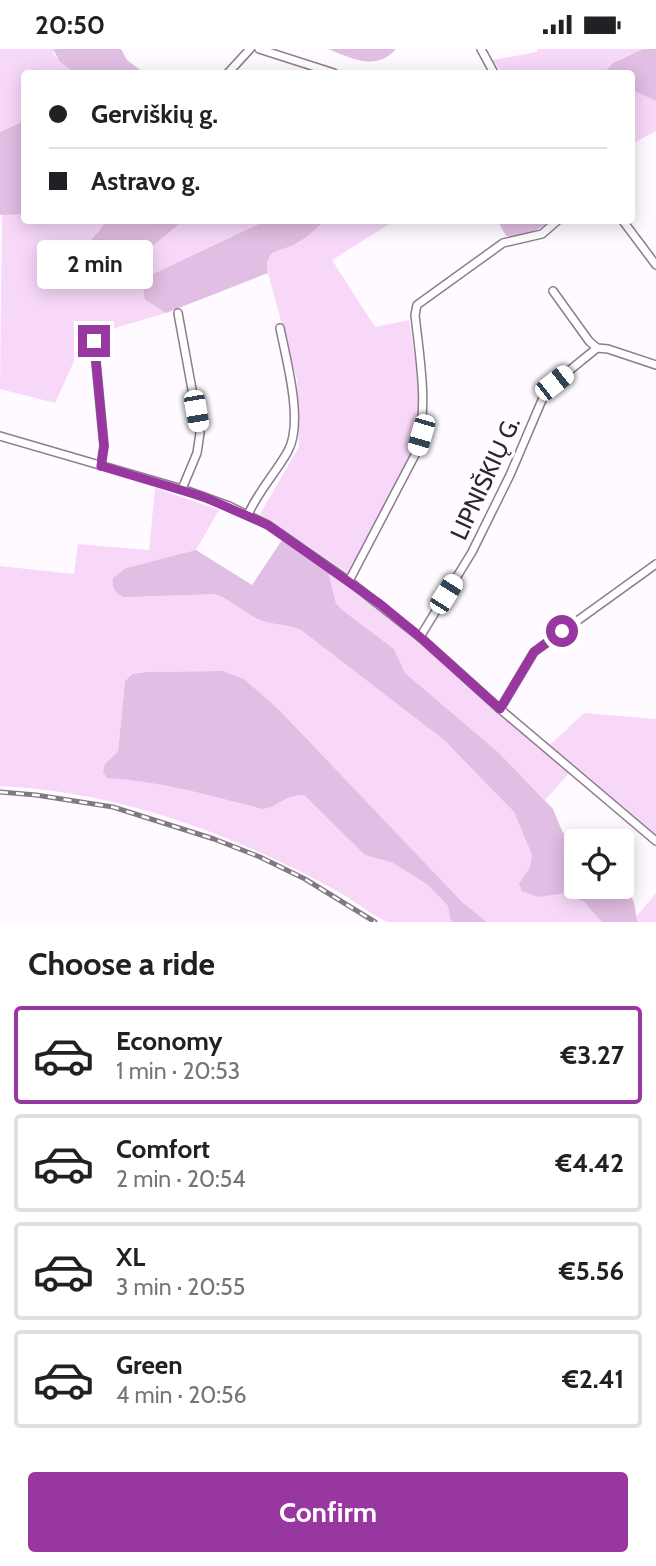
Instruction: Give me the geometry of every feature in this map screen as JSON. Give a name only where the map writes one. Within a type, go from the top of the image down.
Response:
[{"type":"street","points":[[231,70],[250,49]]},
{"type":"street","points":[[259,49],[325,70]]},
{"type":"street","points":[[481,49],[492,70]]},
{"type":"street","points":[[349,581],[416,453],[421,435],[423,393],[415,315],[417,305],[503,243],[542,234],[554,224]]},
{"type":"street","points":[[625,224],[656,265]]},
{"type":"street","points":[[553,291],[597,348],[656,365]]},
{"type":"street","points":[[178,313],[200,433],[198,453],[182,489]]},
{"type":"street","points":[[248,515],[289,449],[292,439],[290,381],[280,328]]},
{"type":"street","points":[[94,341],[104,446],[101,466]]},
{"type":"street","name":"LIPNIŠKIŲ G.","points":[[420,637],[472,552],[510,475],[545,393],[597,348]]},
{"type":"street","points":[[0,436],[182,489],[268,525],[349,581],[420,637],[500,709],[656,841]]},
{"type":"street","points":[[500,709],[534,652],[656,564]]},
{"type":"shaded area","points":[[0,49],[53,49],[54,55],[72,70],[21,70],[21,122],[0,132]]},
{"type":"shaded area","points":[[53,49],[121,49],[127,60],[140,70],[72,70],[60,62]]},
{"type":"shaded area","points":[[328,49],[396,49],[380,60],[363,61]]},
{"type":"shaded area","points":[[537,49],[643,49],[613,63],[607,70],[500,70],[492,60],[537,52]]},
{"type":"shaded area","points":[[643,49],[656,49],[656,101],[635,91],[635,70],[607,70],[613,63]]},
{"type":"shaded area","points":[[635,91],[656,101],[656,131],[635,142]]},
{"type":"shaded area","points":[[21,122],[21,214],[0,215],[0,132]]},
{"type":"shaded area","points":[[2,214],[21,214],[21,224],[104,224],[96,233],[143,254],[179,224],[259,224],[151,275],[145,300],[166,313],[85,337],[55,403],[0,389]]},
{"type":"shaded area","points":[[104,224],[179,224],[143,254],[100,274],[83,272],[78,265],[78,258]]},
{"type":"shaded area","points":[[259,224],[321,224],[302,240],[272,254],[267,264],[268,273],[166,313],[145,300],[143,287],[151,275]]},
{"type":"shaded area","points":[[321,224],[389,224],[332,260],[375,327],[409,320],[419,387],[419,421],[412,454],[348,573],[260,514],[299,447],[297,380],[268,273],[268,258],[278,249],[299,243]]},
{"type":"shaded area","points":[[500,224],[545,224],[529,233],[506,236]]},
{"type":"shaded area","points":[[155,488],[219,510],[196,550],[126,568],[195,593],[223,596],[262,620],[291,625],[301,630],[444,740],[514,812],[532,855],[530,867],[520,883],[538,897],[560,894],[564,894],[564,899],[578,899],[602,922],[487,922],[462,902],[244,679],[223,671],[131,674],[125,681],[118,752],[107,777],[166,785],[261,809],[290,797],[304,795],[365,855],[393,863],[428,885],[448,906],[453,922],[389,922],[339,892],[276,860],[181,821],[91,797],[0,786],[0,566],[74,574],[78,544],[149,550]]},
{"type":"shaded area","points":[[282,540],[328,571],[336,603],[341,609],[394,649],[405,673],[499,753],[553,809],[564,833],[564,893],[538,897],[522,891],[519,884],[530,867],[532,855],[514,812],[444,740],[301,630],[263,621],[214,594],[124,597],[116,592],[113,578],[126,568],[196,550],[252,585]]},
{"type":"shaded area","points":[[328,571],[415,639],[570,772],[545,800],[499,753],[405,673],[394,649],[341,609],[336,603]]},
{"type":"shaded area","points":[[223,671],[244,679],[279,710],[462,902],[487,922],[453,922],[448,906],[428,885],[393,863],[365,855],[304,795],[290,797],[262,809],[166,786],[107,778],[103,772],[105,764],[118,752],[125,681],[132,674]]},
{"type":"shaded area","points":[[584,713],[656,719],[656,834],[550,745]]},
{"type":"shaded area","points":[[656,893],[656,922],[639,922],[636,917]]},
{"type":"shaded area","points":[[578,899],[632,899],[638,922],[602,922]]},
{"type":"railway","points":[[0,792],[113,807],[214,839],[305,879],[375,922]]},
{"type":"route","points":[[94,341],[104,446],[101,466],[182,489],[229,506],[268,525],[380,604],[500,709],[534,652],[562,631]]}]
